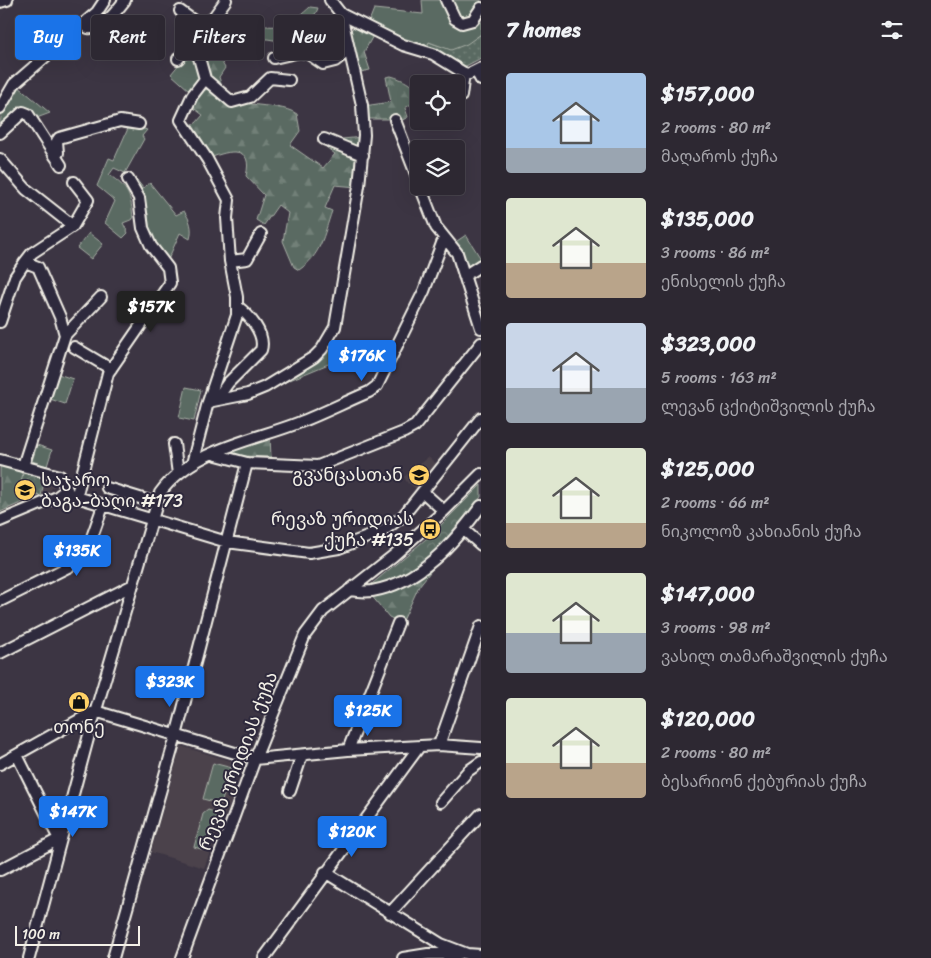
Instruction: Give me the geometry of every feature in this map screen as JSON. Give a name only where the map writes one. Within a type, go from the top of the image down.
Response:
[{"type":"street","points":[[0,2],[7,0]]},
{"type":"street","points":[[0,108],[14,84],[97,12],[105,0]]},
{"type":"street","points":[[84,24],[88,28],[98,27],[112,16],[125,0]]},
{"type":"street","points":[[215,15],[226,0]]},
{"type":"street","points":[[330,0],[341,14],[403,45],[433,54],[464,73],[479,73]]},
{"type":"street","points":[[446,0],[455,19],[462,23],[473,20],[481,8]]},
{"type":"street","points":[[180,11],[186,15]]},
{"type":"street","points":[[212,401],[248,394],[265,387],[314,357],[330,339],[335,327],[363,155],[364,121],[341,14]]},
{"type":"street","points":[[344,54],[349,50]]},
{"type":"street","points":[[200,60],[205,79],[232,102],[250,97],[270,78],[290,80]]},
{"type":"street","points":[[317,60],[323,64],[335,60]]},
{"type":"street","points":[[192,464],[237,315],[230,261],[227,211],[229,200],[207,159],[181,120],[192,96],[205,79]]},
{"type":"street","points":[[0,133],[23,112],[28,114],[58,160],[57,141],[59,138],[120,121],[139,124]]},
{"type":"street","points":[[395,120],[410,159]]},
{"type":"street","points":[[324,139],[363,155]]},
{"type":"street","points":[[0,159],[26,189],[73,226]]},
{"type":"street","points":[[76,498],[110,369],[170,283],[168,268],[151,246],[143,228],[138,198],[128,180]]},
{"type":"street","points":[[0,322],[16,277],[24,262],[32,253],[73,226],[88,200],[74,182]]},
{"type":"street","points":[[424,195],[436,227],[457,253],[481,328]]},
{"type":"street","points":[[230,261],[247,259],[261,234]]},
{"type":"street","points":[[30,958],[95,711],[156,503],[167,483],[192,464],[229,446],[298,423],[369,392],[377,386],[424,291],[444,238]]},
{"type":"street","points":[[24,262],[38,267],[45,279],[65,336]]},
{"type":"street","points":[[464,276],[481,265]]},
{"type":"street","points":[[23,466],[65,336],[101,297]]},
{"type":"street","points":[[212,401],[261,350],[263,344],[261,337],[248,316],[237,306]]},
{"type":"street","points":[[213,454],[247,463],[318,466],[404,432],[415,426],[481,343]]},
{"type":"street","points":[[74,347],[110,369]]},
{"type":"street","points":[[0,460],[60,476],[66,490],[76,498],[151,521],[227,542],[309,553],[339,548],[383,531],[403,516],[481,418]]},
{"type":"street","points":[[174,444],[178,474]]},
{"type":"street","points":[[113,958],[176,736],[247,463]]},
{"type":"street","name":"რევაზ ურიდიას ქუჩა","points":[[182,958],[255,759],[305,635],[323,611],[393,556],[444,512],[481,474]]},
{"type":"street","points":[[107,488],[156,503]]},
{"type":"street","points":[[0,521],[57,497],[66,490]]},
{"type":"street","points":[[424,492],[444,512]]},
{"type":"street","points":[[0,601],[80,560],[86,554],[103,506]]},
{"type":"street","points":[[349,590],[371,592],[405,580],[430,563],[463,529],[481,506]]},
{"type":"street","points":[[463,529],[481,545]]},
{"type":"street","points":[[0,654],[133,585]]},
{"type":"street","points":[[348,750],[398,623]]},
{"type":"street","points":[[439,745],[481,626]]},
{"type":"street","points":[[0,764],[95,711],[255,759],[348,750],[439,745],[481,748]]},
{"type":"street","points":[[264,958],[325,872],[419,747]]},
{"type":"street","points":[[17,755],[60,839]]},
{"type":"street","points":[[290,791],[302,755]]},
{"type":"street","points":[[441,802],[468,771],[481,762]]},
{"type":"street","points":[[390,913],[481,814]]},
{"type":"street","points":[[0,870],[60,839]]},
{"type":"street","points":[[325,872],[441,944],[467,954]]},
{"type":"street","points":[[403,958],[428,954],[481,955]]},
{"type":"shaded area","name":"გვანცასთან","points":[[428,457],[438,465],[417,490],[408,484],[404,477]]},
{"type":"shaded area","name":"საჯარო ბაგა-ბაღი #173","points":[[0,463],[51,477],[54,486],[47,494],[0,517]]},
{"type":"shaded area","points":[[181,746],[234,762],[235,794],[204,868],[151,852]]},
{"type":"green space","points":[[422,0],[481,0],[481,34],[467,44],[451,50],[429,42],[427,46],[402,42],[368,24],[374,9],[423,14]]},
{"type":"green space","points":[[310,7],[318,8],[314,15],[300,15]]},
{"type":"green space","points":[[264,25],[274,26],[274,40],[264,38]]},
{"type":"green space","points":[[355,26],[375,32],[364,52],[370,70],[356,73],[347,34]]},
{"type":"green space","points":[[481,34],[481,58],[464,67],[427,46],[429,42],[436,45],[456,46],[469,42]]},
{"type":"green space","points":[[182,60],[196,60],[199,79],[190,91],[171,74]]},
{"type":"green space","points":[[205,60],[220,60],[225,68],[219,77],[224,89],[231,97],[253,104],[277,107],[297,114],[300,131],[290,145],[323,168],[335,154],[326,147],[332,140],[363,137],[357,187],[335,185],[325,208],[332,211],[321,244],[313,258],[299,270],[294,267],[283,241],[288,213],[278,205],[264,225],[256,220],[264,195],[246,176],[248,166],[246,159],[238,152],[225,153],[210,158],[190,125],[196,123],[203,115],[191,106],[201,91],[209,89],[211,78]]},
{"type":"green space","points":[[391,76],[410,85],[410,105],[405,108],[408,117],[399,122],[397,119],[366,119],[364,106],[391,102],[386,77]]},
{"type":"green space","points":[[18,86],[50,113],[34,119],[30,112],[0,128],[4,105]]},
{"type":"green space","points":[[130,124],[147,130],[142,136],[144,139],[125,173],[114,168],[109,175],[121,184],[130,198],[133,219],[123,223],[128,233],[123,238],[105,223],[115,201],[97,186],[109,158],[114,160]]},
{"type":"green space","points":[[136,179],[143,188],[150,183],[176,215],[184,211],[189,221],[191,228],[190,239],[180,233],[167,262],[150,238],[148,214],[143,199],[144,194],[134,180]]},
{"type":"green space","points":[[89,233],[103,244],[91,259],[77,248]]},
{"type":"green space","points":[[466,235],[481,259],[465,269],[454,243]]},
{"type":"green space","points":[[327,349],[338,360],[261,392]]},
{"type":"green space","points":[[58,374],[73,379],[65,404],[50,399]]},
{"type":"green space","points":[[186,387],[201,390],[194,421],[179,418]]},
{"type":"green space","points":[[270,436],[271,457],[242,456],[230,451]]},
{"type":"green space","points":[[37,445],[52,450],[47,466],[32,461]]},
{"type":"green space","points":[[0,466],[21,472],[34,497],[0,512]]},
{"type":"green space","points":[[23,473],[45,478],[41,496],[19,492]]},
{"type":"green space","points":[[481,485],[481,497],[426,562],[404,577],[367,588],[432,534]]},
{"type":"green space","points":[[441,558],[419,586],[402,623],[389,617],[371,595]]},
{"type":"green space","points":[[213,763],[232,768],[221,804],[203,799]]},
{"type":"green space","points":[[208,810],[218,813],[205,850],[194,847],[203,814]]},
{"type":"place","name":"გვანცასთან","points":[[419,475]]},
{"type":"place","name":"საჯარო ბაგა-ბაღი #173","points":[[25,490]]},
{"type":"place","name":"რევაზ ურიდიას ქუჩა #135","points":[[430,529]]},
{"type":"place","name":"თონე","points":[[79,702]]}]
